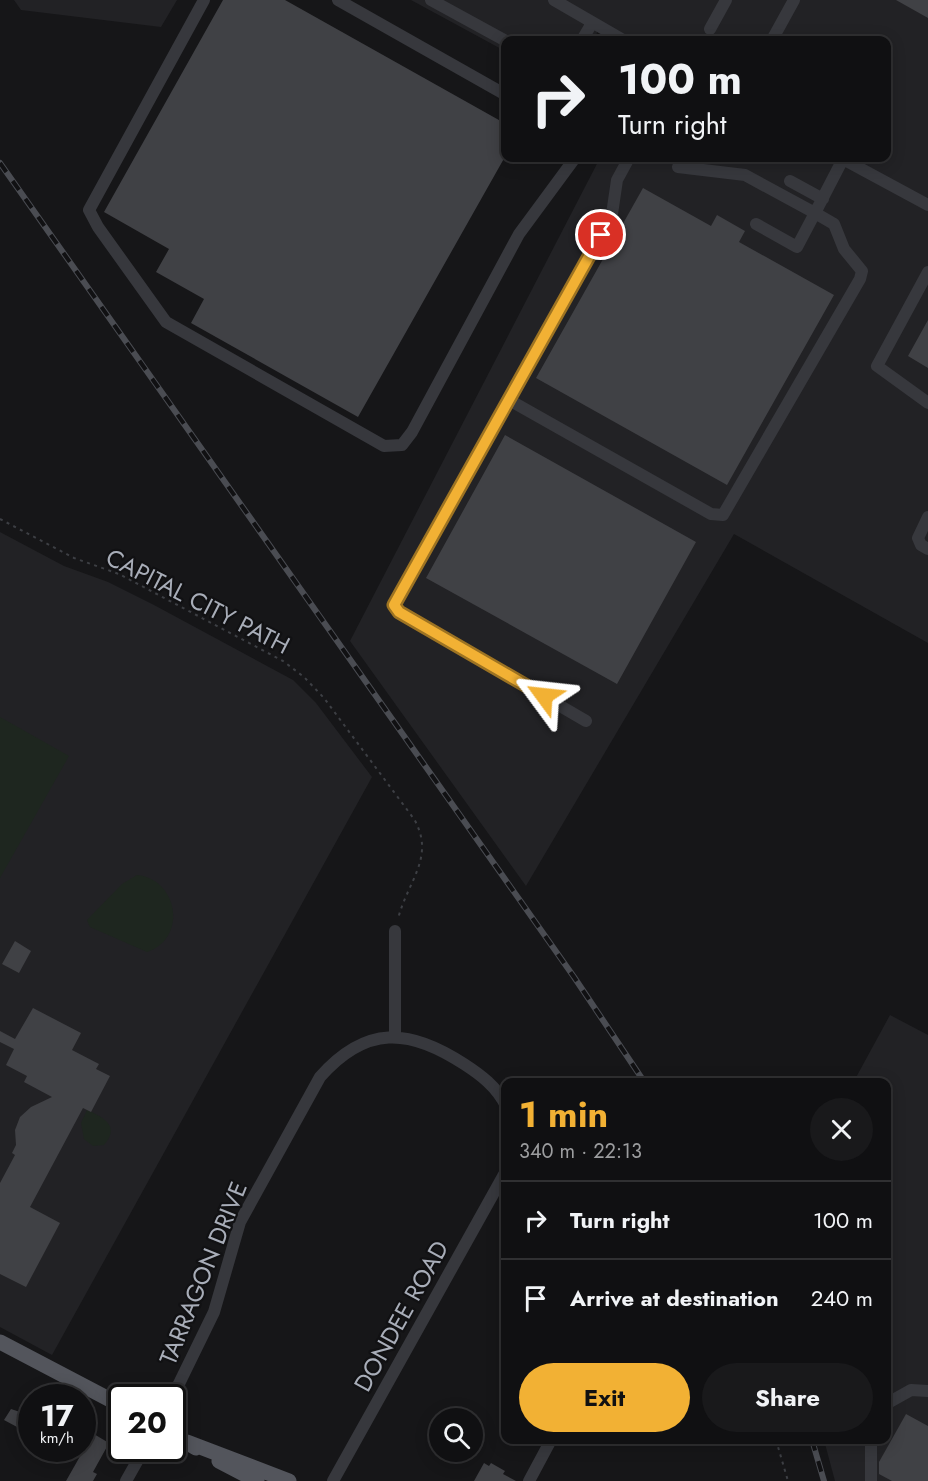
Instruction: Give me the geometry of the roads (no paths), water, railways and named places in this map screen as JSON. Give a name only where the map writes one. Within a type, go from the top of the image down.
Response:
[{"type":"main road","points":[[0,1342],[108,1400]]},
{"type":"main road","points":[[187,1442],[257,1481]]},
{"type":"main road","points":[[187,1442],[289,1481]]},
{"type":"street","points":[[204,0],[89,210],[98,227],[166,322],[384,446],[402,445],[412,432],[519,234],[572,162]]},
{"type":"street","points":[[338,0],[501,92]]},
{"type":"street","points":[[431,0],[501,38]]},
{"type":"street","points":[[554,0],[616,36]]},
{"type":"street","points":[[710,29],[726,0]]},
{"type":"street","points":[[774,36],[794,0]]},
{"type":"street","points":[[584,36],[592,23]]},
{"type":"street","points":[[586,721],[399,612],[394,605],[612,214],[617,180],[627,162]]},
{"type":"street","points":[[756,224],[797,247],[840,162]]},
{"type":"street","points":[[849,162],[928,205]]},
{"type":"street","points":[[509,400],[711,514],[723,516],[860,279],[862,271],[844,249],[834,224],[815,213],[745,175],[678,167]]},
{"type":"street","points":[[790,182],[823,199]]},
{"type":"street","points":[[928,272],[877,366],[928,403]]},
{"type":"street","points":[[928,516],[918,538],[921,545],[928,549]]},
{"type":"street","points":[[395,931],[395,1036]]},
{"type":"street","name":"TARRAGON DRIVE","points":[[179,1384],[214,1312],[240,1222],[321,1077],[337,1058],[365,1042],[395,1036],[417,1040],[445,1052],[483,1076],[501,1095]]},
{"type":"street","name":"DONDEE ROAD","points":[[333,1481],[501,1180]]},
{"type":"street","points":[[891,1401],[911,1390],[928,1391]]},
{"type":"street","points":[[529,1481],[545,1444]]},
{"type":"street","points":[[871,1444],[871,1481]]},
{"type":"street","points":[[126,1481],[137,1462]]},
{"type":"railway","points":[[0,163],[574,977],[642,1078]]},
{"type":"railway","points":[[813,1444],[824,1481]]}]
